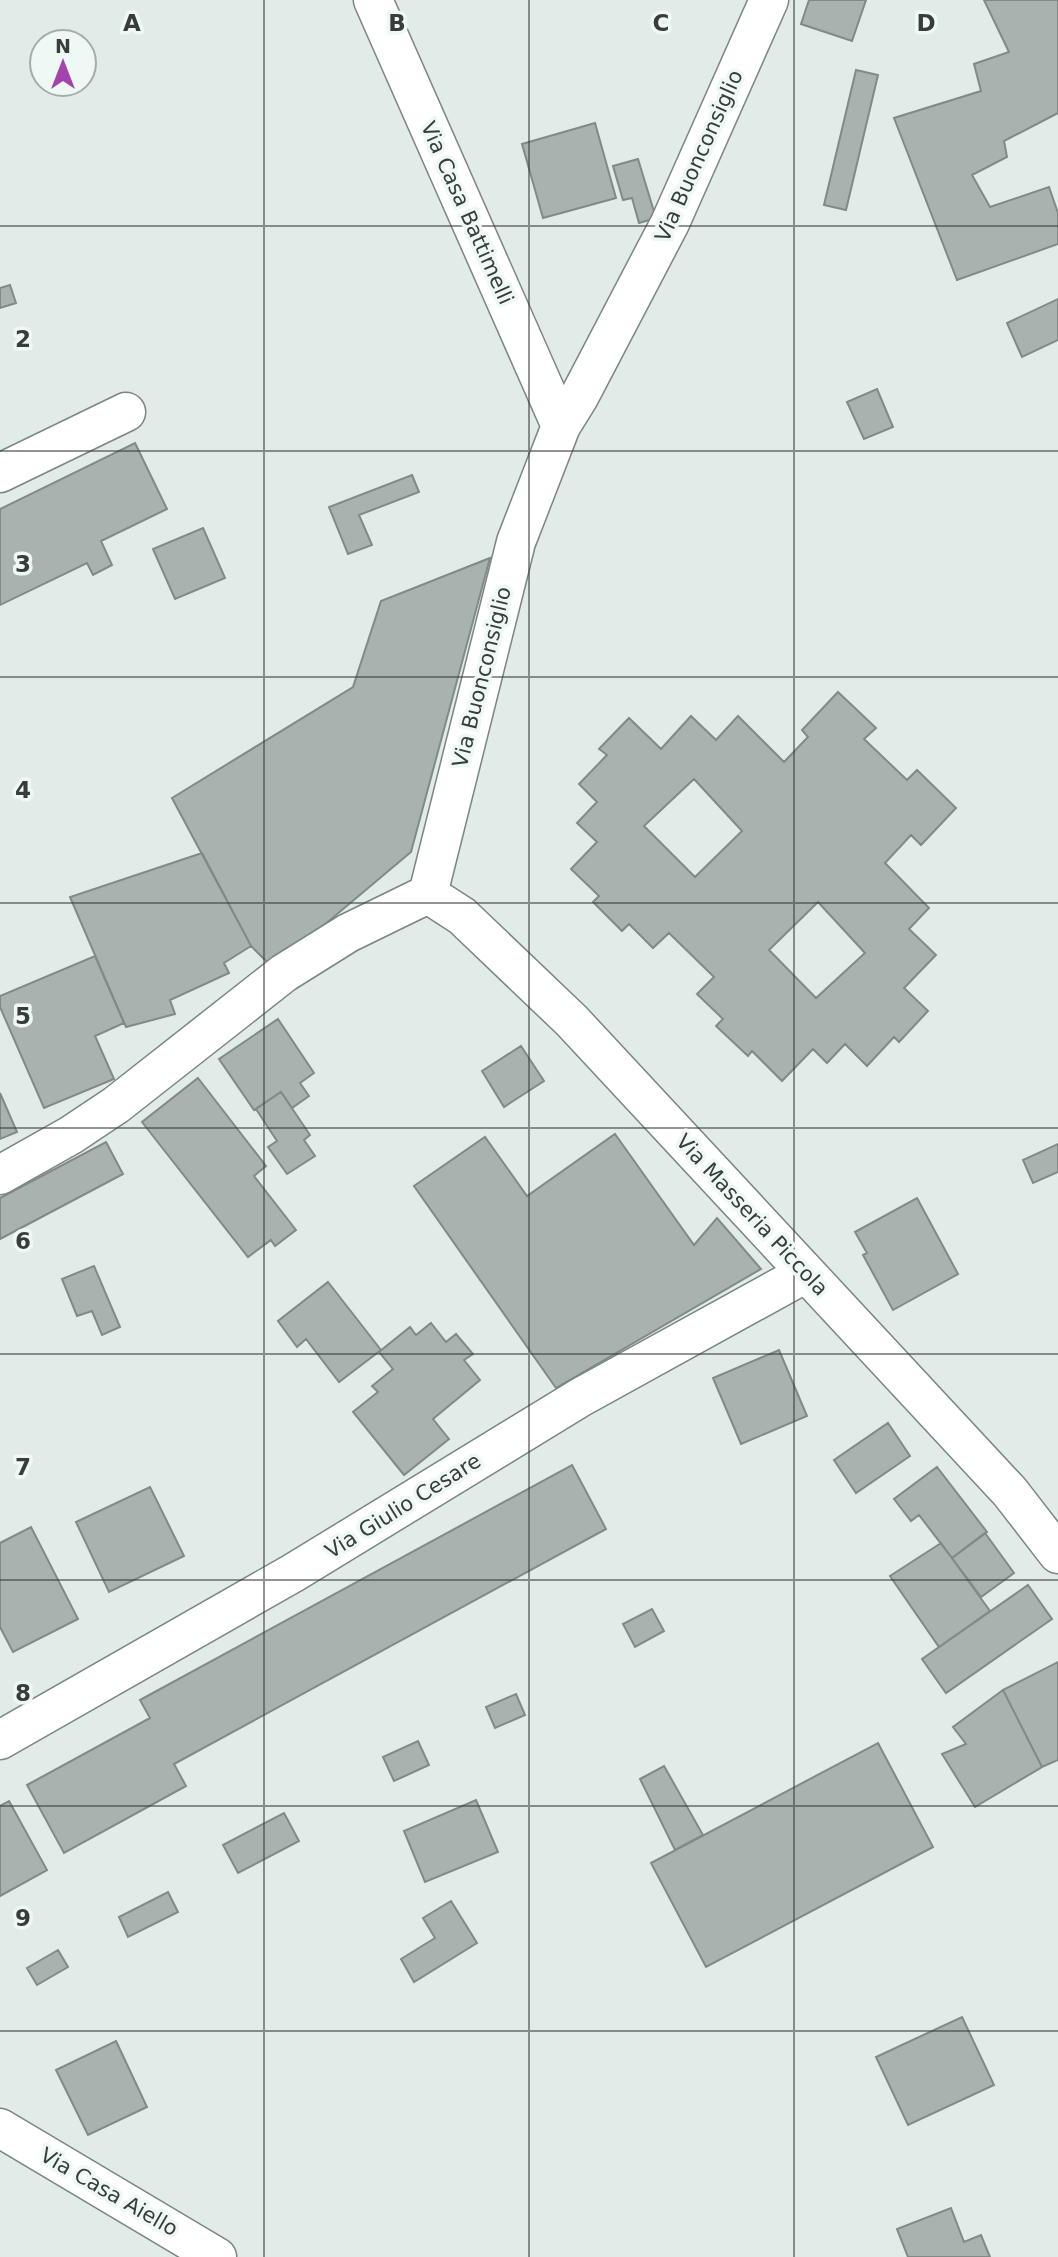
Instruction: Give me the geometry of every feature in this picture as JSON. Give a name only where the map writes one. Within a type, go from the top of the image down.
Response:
[{"type":"street","name":"Via Casa Battimelli","points":[[373,0],[561,426]]},
{"type":"street","name":"Via Buonconsiglio","points":[[428,894],[516,542],[561,426],[579,397],[670,223],[769,0]]},
{"type":"street","points":[[0,473],[126,412]]},
{"type":"street","points":[[0,1175],[71,1136],[116,1105],[284,973],[348,933],[428,894]]},
{"type":"street","name":"Via Masseria Piccola","points":[[428,894],[462,916],[572,1021],[1010,1492],[1058,1554]]},
{"type":"street","name":"Via Giulio Cesare","points":[[0,1740],[293,1573],[581,1397],[806,1273]]},
{"type":"street","name":"Via Casa Aiello","points":[[0,2129],[217,2257]]},
{"type":"building","points":[[809,0],[866,0],[852,41],[801,24]]},
{"type":"building","points":[[984,0],[1058,0],[1058,113],[1004,141],[1007,157],[972,175],[990,207],[1049,187],[1058,213],[1058,244],[957,280],[894,118],[981,91],[974,64],[1009,52]]},
{"type":"building","points":[[856,70],[878,75],[846,210],[824,205]]},
{"type":"building","points":[[595,123],[616,198],[543,218],[522,144]]},
{"type":"building","points":[[638,159],[656,218],[639,223],[632,198],[623,200],[613,166]]},
{"type":"building","points":[[10,285],[16,303],[0,308],[0,288]]},
{"type":"building","points":[[1058,299],[1058,340],[1022,357],[1007,323]]},
{"type":"building","points":[[877,389],[893,427],[864,439],[847,402]]},
{"type":"building","points":[[135,443],[167,509],[101,541],[112,565],[93,575],[87,563],[0,605],[0,509]]},
{"type":"building","points":[[412,475],[419,492],[359,515],[372,545],[348,554],[329,507]]},
{"type":"building","points":[[203,528],[225,578],[175,599],[153,549]]},
{"type":"building","points":[[490,558],[411,852],[273,968],[251,946],[172,798],[353,687],[381,601]]},
{"type":"building","points":[[838,692],[876,728],[864,739],[907,780],[917,770],[956,808],[921,845],[911,835],[885,863],[929,908],[909,929],[936,955],[904,988],[928,1011],[899,1042],[894,1037],[867,1066],[845,1044],[827,1063],[813,1049],[782,1081],[752,1051],[748,1056],[716,1026],[723,1019],[697,994],[714,977],[669,933],[653,948],[629,924],[622,931],[593,902],[599,896],[571,869],[597,842],[577,823],[597,802],[579,784],[607,755],[599,749],[629,718],[661,749],[691,716],[716,740],[738,716],[784,762],[808,737],[802,730]],"holes":[[[694,779],[742,831],[695,877],[644,826]],[[818,902],[865,953],[816,998],[769,950]]]},
{"type":"building","points":[[202,853],[251,946],[224,963],[229,973],[170,1000],[175,1014],[126,1027],[70,897]]},
{"type":"building","points":[[95,956],[124,1023],[95,1036],[114,1079],[44,1108],[0,1007],[0,996]]},
{"type":"building","points":[[278,1019],[314,1073],[300,1083],[309,1096],[292,1108],[281,1092],[254,1110],[219,1059]]},
{"type":"building","points":[[521,1046],[544,1081],[504,1107],[482,1071]]},
{"type":"building","points":[[198,1078],[266,1166],[254,1176],[296,1230],[275,1246],[271,1240],[248,1257],[142,1122]]},
{"type":"building","points":[[281,1092],[310,1135],[304,1140],[315,1156],[287,1174],[268,1147],[277,1141],[256,1109]]},
{"type":"building","points":[[0,1093],[17,1132],[0,1139]]},
{"type":"building","points":[[615,1134],[694,1245],[717,1218],[761,1269],[556,1388],[414,1186],[485,1137],[527,1196]]},
{"type":"building","points":[[106,1142],[123,1174],[0,1239],[0,1198]]},
{"type":"building","points":[[1058,1144],[1058,1172],[1033,1183],[1023,1160]]},
{"type":"building","points":[[917,1198],[958,1274],[893,1310],[863,1255],[867,1253],[855,1232]]},
{"type":"building","points":[[94,1266],[120,1327],[102,1335],[92,1311],[77,1316],[62,1279]]},
{"type":"building","points":[[328,1282],[381,1350],[339,1382],[306,1339],[297,1347],[278,1321]]},
{"type":"building","points":[[431,1323],[446,1342],[456,1334],[473,1354],[464,1360],[480,1380],[433,1419],[449,1439],[404,1475],[353,1412],[378,1392],[372,1386],[393,1369],[379,1352],[410,1327],[416,1335]]},
{"type":"building","points":[[779,1350],[807,1416],[741,1444],[713,1378]]},
{"type":"building","points":[[888,1423],[910,1456],[856,1493],[834,1460]]},
{"type":"building","points":[[572,1465],[606,1529],[174,1764],[186,1786],[64,1853],[27,1785],[150,1718],[140,1700]]},
{"type":"building","points":[[937,1467],[987,1532],[952,1558],[919,1515],[911,1521],[894,1499]]},
{"type":"building","points":[[150,1487],[184,1556],[109,1592],[76,1522]]},
{"type":"building","points":[[31,1527],[78,1619],[13,1652],[0,1627],[0,1543]]},
{"type":"building","points":[[985,1533],[1014,1573],[981,1597],[952,1558]]},
{"type":"building","points":[[941,1543],[990,1611],[939,1647],[890,1576]]},
{"type":"building","points":[[1028,1585],[1052,1619],[946,1693],[922,1659]]},
{"type":"building","points":[[652,1609],[664,1631],[635,1647],[623,1624]]},
{"type":"building","points":[[1058,1662],[1058,1760],[1042,1767],[1003,1690]]},
{"type":"building","points":[[1003,1690],[1042,1767],[975,1807],[942,1754],[966,1744],[953,1727]]},
{"type":"building","points":[[516,1694],[525,1715],[495,1728],[486,1707]]},
{"type":"building","points":[[418,1741],[429,1765],[394,1781],[383,1757]]},
{"type":"building","points":[[878,1743],[933,1847],[706,1967],[651,1863]]},
{"type":"building","points":[[664,1766],[703,1835],[675,1850],[640,1779]]},
{"type":"building","points":[[476,1800],[498,1852],[425,1882],[404,1831]]},
{"type":"building","points":[[9,1801],[47,1870],[0,1896],[0,1806]]},
{"type":"building","points":[[284,1813],[299,1841],[238,1873],[223,1845]]},
{"type":"building","points":[[168,1892],[178,1912],[128,1937],[119,1917]]},
{"type":"building","points":[[451,1901],[477,1943],[414,1982],[401,1959],[435,1938],[423,1918]]},
{"type":"building","points":[[58,1950],[68,1967],[37,1985],[27,1968]]},
{"type":"building","points":[[962,2017],[994,2085],[908,2125],[876,2057]]},
{"type":"building","points":[[116,2041],[147,2107],[88,2135],[56,2070]]},
{"type":"building","points":[[951,2208],[964,2242],[981,2235],[990,2257],[908,2257],[897,2229]]}]
